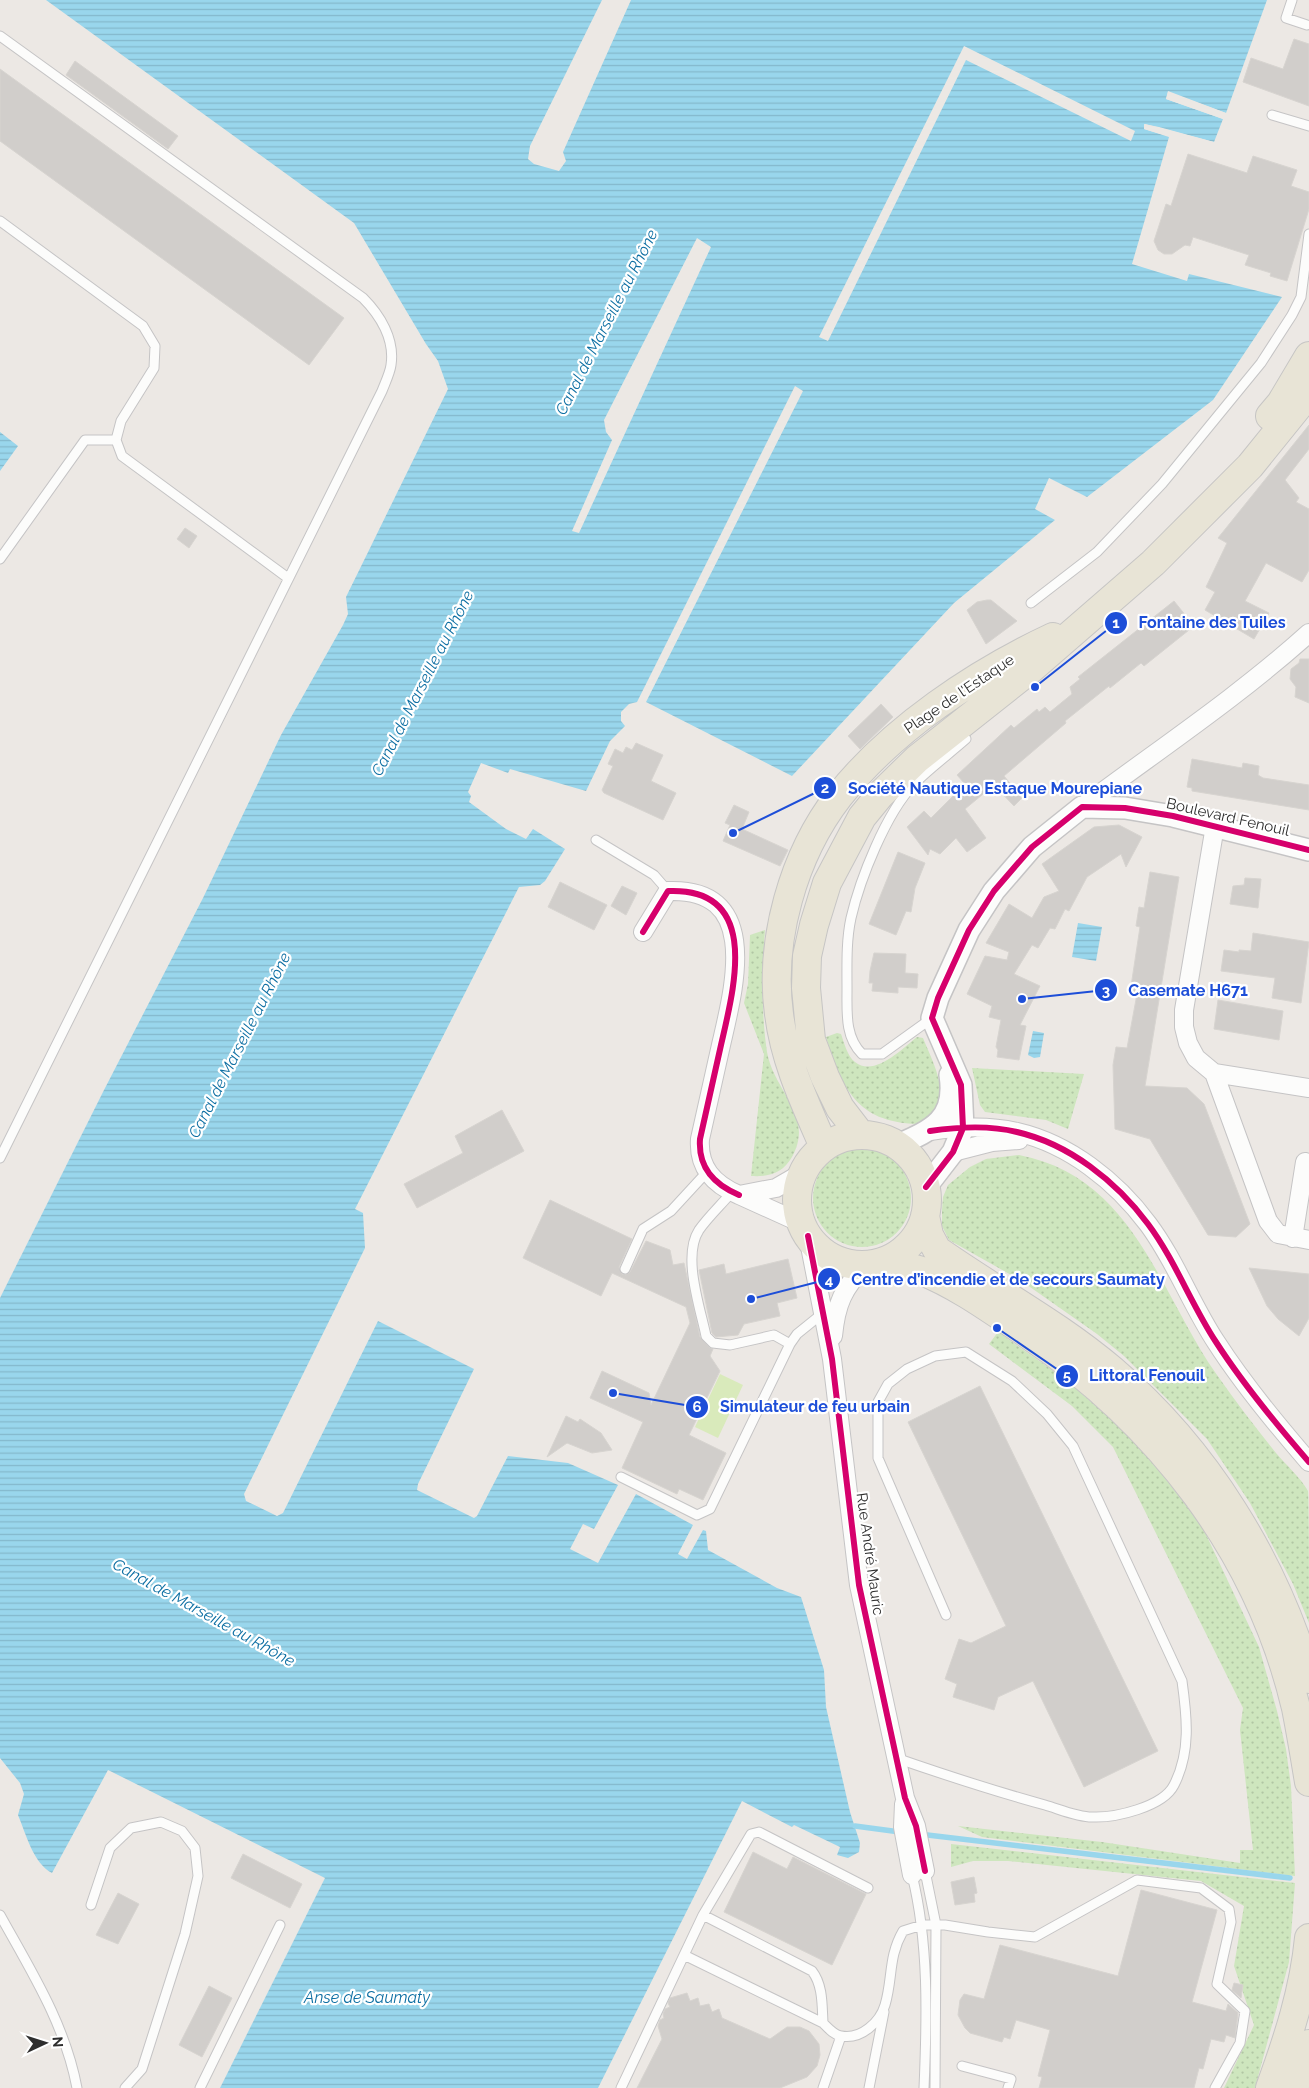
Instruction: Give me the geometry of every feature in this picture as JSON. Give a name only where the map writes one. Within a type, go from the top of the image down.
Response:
[{"type":"main road","name":"Plage de l'Estaque","points":[[1198,517],[1238,456],[1281,403],[1309,356]]},
{"type":"main road","name":"Plage de l'Estaque","points":[[860,1134],[840,1108],[825,1077],[811,1040],[807,1013],[807,956],[814,925],[828,883],[862,817],[880,795],[918,759],[1032,668],[1153,563],[1250,466],[1309,393]]},
{"type":"main road","name":"Plage de l'Estaque","points":[[824,1146],[796,1085],[779,1015],[777,986],[783,918],[800,866],[838,798],[860,772],[902,732],[953,695],[1022,652],[1081,624]]},
{"type":"main road","points":[[1309,1680],[1286,1613],[1254,1547],[1229,1504],[1183,1441],[1112,1370],[1054,1326],[937,1250],[929,1235],[925,1216],[926,1187],[916,1163],[898,1145],[880,1137],[860,1134],[841,1138],[824,1146],[811,1158],[802,1173],[796,1198],[804,1230],[824,1252],[844,1262],[874,1263],[921,1271],[959,1289],[1043,1345],[1104,1391],[1158,1447],[1192,1486],[1230,1546],[1269,1628],[1295,1707],[1309,1782]]},
{"type":"main road","points":[[874,1263],[901,1252],[916,1236],[925,1216]]},
{"type":"main road","points":[[1270,2088],[1295,2015],[1306,1973],[1309,1938]]},
{"type":"main road","points":[[1294,2088],[1309,2044]]},
{"type":"street","points":[[926,1187],[953,1152],[964,1128],[961,1085],[947,1057],[932,1018],[938,998],[969,930],[994,891],[1032,848],[1082,807],[1247,684],[1309,632]]},
{"type":"street","name":"Boulevard Fenouil","points":[[1082,807],[1126,808],[1215,826],[1309,850]]},
{"type":"street","points":[[1215,826],[1184,1010],[1184,1027],[1188,1043],[1196,1058],[1214,1073],[1268,1221],[1278,1234],[1301,1239],[1305,1162],[1309,1163]]},
{"type":"street","points":[[643,932],[668,891],[687,890],[703,896],[719,905],[731,923],[735,948],[736,979],[700,1139],[700,1152],[706,1172],[735,1194],[804,1230]]},
{"type":"street","points":[[930,1131],[945,1114],[950,1099],[952,1087],[947,1057]]},
{"type":"street","points":[[1214,1073],[1309,1088]]},
{"type":"street","points":[[898,1145],[930,1131],[964,1128],[1010,1131],[1037,1139],[1072,1154],[1127,1198],[1148,1224],[1168,1255],[1191,1301],[1216,1343],[1252,1392],[1309,1462]]},
{"type":"street","points":[[953,1152],[992,1142],[1037,1139]]},
{"type":"street","points":[[735,1194],[776,1188],[802,1173]]},
{"type":"street","name":"Rue André Mauric","points":[[804,1230],[832,1359],[859,1586],[905,1798],[919,1873]]},
{"type":"street","name":"Rue André Mauric","points":[[832,1359],[835,1310],[844,1290],[874,1263]]},
{"type":"lane","points":[[1292,0],[1286,18],[1308,23]]},
{"type":"lane","points":[[0,36],[363,298],[379,314],[388,337],[392,365],[382,391],[0,1158]]},
{"type":"lane","points":[[1272,115],[1309,126]]},
{"type":"lane","points":[[0,221],[143,326],[155,346],[154,368],[121,421],[116,440],[122,456],[288,578]]},
{"type":"lane","points":[[1031,603],[1097,552],[1162,484],[1225,410],[1261,363],[1292,316],[1301,297],[1309,234]]},
{"type":"lane","points":[[0,559],[85,440],[116,440]]},
{"type":"lane","points":[[932,1018],[882,1054],[862,1054],[853,1045],[848,1031],[847,994],[847,961],[851,919],[874,851],[903,799],[914,785],[966,740]]},
{"type":"lane","points":[[596,840],[654,875],[668,891]]},
{"type":"lane","points":[[625,1269],[643,1229],[670,1211],[706,1172]]},
{"type":"lane","points":[[735,1194],[699,1231],[693,1248],[692,1265],[706,1336],[714,1344],[730,1345],[774,1335],[790,1344]]},
{"type":"lane","points":[[621,1478],[697,1515],[710,1509],[790,1344],[797,1334],[823,1312]]},
{"type":"lane","points":[[896,1758],[990,1790],[1090,1818],[1118,1816],[1152,1805],[1174,1787],[1186,1753],[1187,1718],[1182,1681],[1073,1446],[1047,1414],[1012,1381],[966,1352],[935,1356],[907,1369],[888,1384],[878,1402],[878,1458],[946,1615]]},
{"type":"lane","points":[[91,1905],[110,1848],[131,1828],[161,1822],[182,1831],[195,1848],[198,1876],[185,1934],[142,2069],[125,2088]]},
{"type":"lane","points":[[620,2088],[703,1915],[751,1834],[759,1832],[868,1888]]},
{"type":"lane","points":[[919,1873],[924,1974],[924,2088]]},
{"type":"lane","points":[[919,1873],[936,1925],[935,2088]]},
{"type":"lane","points":[[869,2088],[896,1944],[904,1931],[922,1925],[936,1925],[1035,1937],[1137,1880],[1201,1888],[1229,1909],[1231,1922],[1217,1984],[1245,2011],[1240,2044],[1215,2088]]},
{"type":"lane","points":[[703,1915],[812,1971],[818,1979],[820,1988],[823,2023]]},
{"type":"lane","points":[[0,1916],[58,2022],[69,2052],[77,2088]]},
{"type":"lane","points":[[200,2088],[280,1925]]},
{"type":"lane","points":[[684,1955],[823,2023],[832,2032],[841,2036],[861,2034],[872,2026],[885,2006]]},
{"type":"lane","points":[[823,2088],[841,2036]]},
{"type":"lane","points":[[962,2066],[1011,2079],[1008,2088]]},
{"type":"green space","points":[[765,930],[763,991],[767,1052],[777,1079],[791,1104],[799,1128],[798,1142],[792,1157],[784,1167],[770,1175],[751,1176],[764,1054],[744,1003],[748,984],[750,935]]},
{"type":"green space","points":[[837,1033],[841,1034],[852,1059],[863,1066],[871,1066],[888,1060],[917,1037],[923,1038],[940,1084],[940,1095],[936,1106],[929,1116],[917,1124],[897,1122],[880,1117],[866,1109],[846,1087],[832,1056],[826,1037]]},
{"type":"green space","points":[[972,1068],[1084,1074],[1068,1129],[1046,1120],[985,1112],[980,1105]]},
{"type":"green space","points":[[862,1149],[881,1152],[897,1163],[908,1179],[911,1198],[908,1217],[897,1233],[881,1244],[862,1247],[843,1244],[827,1233],[816,1217],[813,1198],[816,1179],[827,1163],[843,1152]]},
{"type":"green space","points":[[1019,1155],[1058,1167],[1090,1187],[1117,1213],[1139,1242],[1217,1375],[1280,1458],[1305,1486],[1308,1491],[1309,1623],[1293,1584],[1250,1503],[1207,1439],[1124,1356],[1097,1334],[1020,1280],[949,1240],[942,1226],[943,1197],[948,1185],[970,1167],[986,1159]]},
{"type":"green space","points":[[998,1332],[1065,1379],[1137,1442],[1202,1526],[1259,1647],[1277,1711],[1286,1749],[1291,1786],[1295,1876],[982,1837],[958,1826],[1102,1842],[1240,1863],[1240,1850],[1253,1850],[1240,1730],[1243,1708],[1113,1447],[1072,1406],[989,1344]]},
{"type":"green space","points":[[720,1374],[743,1385],[718,1438],[695,1427]]},
{"type":"green space","points":[[951,1844],[1295,1883],[1289,1962],[1255,2088],[1224,2088],[1254,2025],[1234,1966],[1244,1906],[1201,1881],[1008,1861],[973,1861],[951,1867]]},
{"type":"water","points":[[46,0],[602,0],[530,146],[528,159],[534,164],[559,171],[566,161],[563,152],[631,0],[1267,0],[1226,113],[1168,92],[1166,99],[1223,119],[1214,142],[1145,124],[1144,129],[1169,137],[1132,264],[1187,281],[1189,274],[1282,297],[1213,400],[1087,497],[1049,478],[1035,509],[1055,520],[954,603],[792,776],[646,702],[803,391],[795,386],[637,702],[629,704],[621,712],[621,721],[625,726],[610,741],[586,791],[510,769],[508,773],[481,763],[468,792],[471,796],[469,802],[506,829],[526,839],[533,829],[565,849],[545,881],[540,885],[519,887],[355,1209],[363,1213],[365,1248],[244,1494],[246,1501],[277,1516],[283,1513],[378,1321],[474,1369],[418,1484],[417,1490],[474,1518],[477,1516],[508,1456],[568,1463],[618,1485],[594,1529],[583,1524],[570,1549],[598,1563],[636,1494],[693,1525],[678,1554],[687,1559],[703,1530],[706,1531],[708,1550],[777,1588],[801,1597],[824,1670],[826,1707],[850,1812],[860,1843],[859,1852],[848,1858],[837,1855],[840,1847],[794,1825],[792,1827],[742,1801],[598,2088],[220,2088],[325,1878],[108,1770],[52,1873],[40,1862],[31,1847],[18,1815],[24,1794],[20,1783],[0,1758],[0,1298],[203,898],[281,735],[343,625],[348,614],[346,597],[448,389],[438,361],[354,223]],"holes":[[[964,46],[1135,131],[1131,141],[966,60],[828,341],[819,337]],[[697,238],[711,247],[579,533],[572,531],[612,440],[606,432],[604,420]]]},
{"type":"water","points":[[0,432],[18,446],[0,471]]},
{"type":"water","points":[[1078,923],[1102,927],[1096,961],[1072,957]]},
{"type":"water","points":[[1033,1031],[1044,1033],[1040,1057],[1034,1058],[1028,1055]]},
{"type":"pier","points":[[1168,91],[1226,113],[1225,115],[1170,95],[1169,97],[1224,117],[1223,119],[1166,99]]},
{"type":"pier","points":[[1144,124],[1214,142],[1213,145],[1147,127],[1171,137],[1144,129]]},
{"type":"building","points":[[1294,39],[1309,44],[1309,106],[1243,82],[1251,58],[1283,69]]},
{"type":"building","points":[[75,61],[178,136],[168,149],[66,75]]},
{"type":"building","points":[[0,69],[344,318],[309,365],[0,141]]},
{"type":"building","points":[[1188,154],[1247,173],[1253,156],[1297,170],[1291,186],[1309,192],[1309,209],[1287,281],[1270,276],[1271,273],[1245,265],[1249,255],[1193,237],[1190,246],[1185,245],[1172,254],[1164,254],[1158,250],[1154,241],[1166,204],[1171,206]]},
{"type":"building","points":[[1309,425],[1309,449],[1285,480],[1299,498],[1296,502],[1309,509],[1309,570],[1302,582],[1266,563],[1245,601],[1269,613],[1254,639],[1205,610],[1215,592],[1206,587],[1227,543],[1218,538]]},
{"type":"building","points":[[185,528],[197,536],[189,548],[177,539]]},
{"type":"building","points":[[991,600],[1017,621],[986,644],[967,610],[977,602]]},
{"type":"building","points":[[1174,601],[1194,626],[1144,666],[1141,663],[1110,688],[1109,686],[1065,721],[1066,723],[1004,776],[1022,798],[1014,806],[994,785],[965,809],[986,838],[967,852],[956,838],[940,854],[930,849],[928,855],[907,827],[924,811],[931,818],[965,784],[957,775],[1011,725],[1014,728],[1037,709],[1039,712],[1045,707],[1050,712],[1072,694],[1070,687],[1080,679],[1078,677]]},
{"type":"building","points":[[1300,659],[1309,659],[1309,703],[1295,697],[1296,687],[1290,679],[1291,669],[1299,663]]},
{"type":"building","points":[[881,704],[893,717],[860,749],[848,736]]},
{"type":"building","points":[[636,743],[663,755],[651,781],[676,793],[663,820],[604,793],[602,790],[613,766],[608,764],[615,749],[623,753],[626,747],[632,750]]},
{"type":"building","points":[[1192,759],[1242,768],[1243,763],[1259,766],[1258,775],[1263,778],[1309,785],[1309,810],[1192,791],[1192,788],[1187,787]]},
{"type":"building","points":[[734,805],[749,812],[742,829],[788,850],[780,866],[723,841],[730,825],[725,823]]},
{"type":"building","points":[[1119,825],[1142,837],[1126,867],[1121,854],[1087,877],[1069,911],[1065,909],[1055,929],[1050,928],[1038,948],[1032,945],[1014,974],[1040,986],[1020,1025],[1026,1026],[1019,1060],[997,1057],[998,1050],[996,1047],[1001,1020],[989,1017],[992,1006],[967,994],[985,956],[1007,960],[1009,952],[986,943],[1009,904],[1032,918],[1044,897],[1059,891],[1042,864],[1094,827]]},
{"type":"building","points":[[898,852],[925,863],[915,888],[911,912],[906,911],[896,935],[869,924]]},
{"type":"building","points":[[1150,872],[1179,877],[1145,1086],[1187,1088],[1204,1104],[1250,1224],[1236,1237],[1208,1235],[1150,1139],[1115,1129],[1113,1065],[1116,1047],[1127,1048],[1137,994],[1130,993],[1140,927],[1136,926],[1139,907],[1144,908]]},
{"type":"building","points":[[1245,878],[1261,879],[1258,908],[1230,904],[1233,886],[1244,885]]},
{"type":"building","points":[[560,882],[607,905],[594,930],[548,907]]},
{"type":"building","points":[[622,886],[637,893],[626,915],[611,906]]},
{"type":"building","points":[[1253,933],[1309,942],[1301,1003],[1272,998],[1275,978],[1221,971],[1224,950],[1251,951]]},
{"type":"building","points":[[874,953],[906,954],[905,973],[918,974],[917,988],[898,987],[898,993],[872,991],[873,983],[869,983]]},
{"type":"building","points":[[1218,1000],[1283,1011],[1279,1040],[1214,1029]]},
{"type":"building","points":[[502,1110],[524,1151],[417,1208],[404,1184],[463,1153],[455,1136]]},
{"type":"building","points":[[550,1200],[632,1239],[619,1267],[622,1274],[626,1275],[630,1272],[646,1241],[670,1250],[673,1265],[684,1263],[700,1337],[713,1349],[710,1356],[720,1371],[689,1435],[726,1453],[703,1500],[679,1489],[677,1494],[622,1468],[643,1422],[590,1398],[602,1371],[649,1393],[651,1405],[690,1323],[686,1307],[612,1273],[601,1296],[523,1258]]},
{"type":"building","points":[[788,1259],[797,1298],[777,1303],[780,1316],[744,1324],[738,1335],[716,1337],[712,1333],[699,1270],[724,1264],[726,1274]]},
{"type":"building","points":[[1249,1268],[1309,1274],[1309,1318],[1299,1336],[1278,1319],[1267,1306]]},
{"type":"building","points":[[980,1386],[1158,1751],[1084,1787],[1033,1681],[998,1697],[994,1710],[953,1697],[957,1684],[945,1679],[959,1639],[971,1643],[1006,1626],[908,1422]]},
{"type":"building","points":[[566,1416],[578,1422],[580,1419],[601,1433],[612,1450],[592,1453],[567,1443],[547,1457]]},
{"type":"building","points":[[753,1852],[787,1869],[793,1857],[866,1894],[832,1965],[724,1912]]},
{"type":"building","points":[[243,1854],[302,1884],[290,1908],[231,1878]]},
{"type":"building","points":[[974,1877],[977,1893],[974,1894],[975,1902],[955,1905],[951,1882]]},
{"type":"building","points":[[1141,1890],[1217,1910],[1192,2002],[1226,2011],[1228,2004],[1238,2013],[1235,2038],[1226,2035],[1224,2042],[1211,2039],[1203,2069],[1199,2068],[1194,2088],[1039,2088],[1042,2077],[1038,2076],[1050,2030],[1016,2020],[1010,2039],[1004,2037],[1002,2042],[970,2033],[965,2028],[958,2015],[960,2000],[964,1994],[984,1999],[1000,1945],[1118,1976]]},
{"type":"building","points":[[118,1893],[139,1904],[118,1944],[96,1935]]},
{"type":"building","points":[[1234,1983],[1243,1985],[1241,1998],[1232,1990]]},
{"type":"building","points":[[209,1986],[232,1998],[202,2057],[179,2045]]},
{"type":"building","points":[[687,1993],[690,2001],[698,1998],[700,2006],[709,2004],[712,2012],[719,2009],[722,2018],[770,2039],[787,2027],[800,2027],[809,2031],[819,2044],[820,2055],[817,2066],[807,2077],[780,2088],[637,2088],[662,2039],[658,2026],[660,2020],[664,2018],[665,2009],[670,2007],[668,2003],[670,1998]]},
{"type":"waterway","points":[[855,1826],[900,1832]]},
{"type":"waterway","points":[[919,1834],[1290,1878]]},
{"type":"cycle path","points":[[926,1187],[953,1152],[963,1128],[961,1085],[932,1018],[938,998],[969,930],[994,891],[1032,847],[1082,807],[1125,808],[1173,816],[1309,850]]},
{"type":"cycle path","points":[[643,932],[668,891],[698,894],[718,905],[730,923],[735,945],[735,970],[726,1022],[700,1139],[700,1149],[709,1173],[722,1186],[739,1195]]},
{"type":"cycle path","points":[[930,1131],[973,1127],[1017,1132],[1055,1145],[1090,1166],[1106,1179],[1148,1224],[1158,1238],[1226,1358],[1260,1404],[1309,1462]]},
{"type":"cycle path","points":[[808,1236],[832,1359],[859,1585],[905,1798],[916,1826],[925,1871]]},
{"type":"place","name":"Fontaine des Tuiles","points":[[1035,687]]},
{"type":"place","name":"Société Nautique Estaque Mourepiane","points":[[733,833]]},
{"type":"place","name":"Casemate H671","points":[[1022,999]]},
{"type":"place","name":"Centre d’incendie et de secours Saumaty","points":[[751,1299]]},
{"type":"place","name":"Littoral Fenouil","points":[[997,1328]]},
{"type":"place","name":"Simulateur de feu urbain","points":[[613,1393]]},
{"type":"water label","name":"Canal de Marseille au Rhône","points":[[606,322]]},
{"type":"water label","name":"Canal de Marseille au Rhône","points":[[422,683]]},
{"type":"water label","name":"Canal de Marseille au Rhône","points":[[239,1045]]},
{"type":"water label","name":"Canal de Marseille au Rhône","points":[[204,1612]]},
{"type":"water label","name":"Anse de Saumaty","points":[[367,1997]]}]
